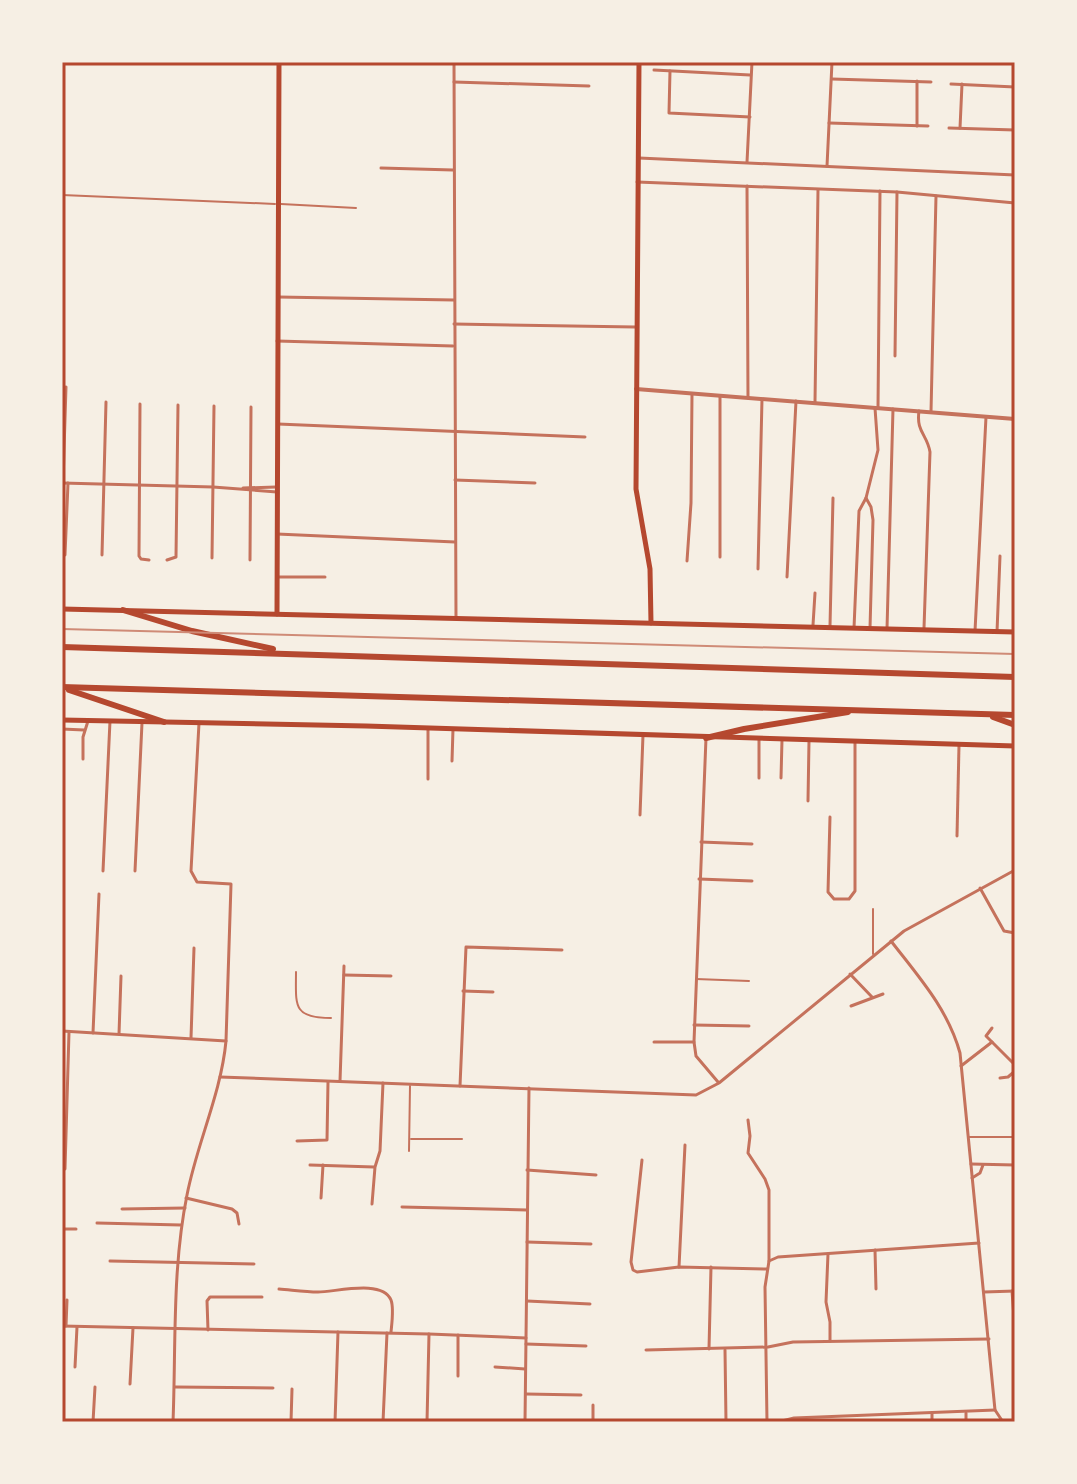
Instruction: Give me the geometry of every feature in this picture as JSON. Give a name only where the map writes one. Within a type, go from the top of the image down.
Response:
[{"type":"highway","points":[[123,610],[192,631],[296,653]]},
{"type":"highway","points":[[62,647],[1015,677]]},
{"type":"highway","points":[[62,688],[1015,715]]},
{"type":"highway","points":[[62,688],[164,722]]},
{"type":"highway","points":[[706,738],[864,710]]},
{"type":"highway","points":[[986,714],[1015,725]]},
{"type":"main road","points":[[277,614],[279,62]]},
{"type":"main road","points":[[639,62],[636,489],[650,569],[651,623]]},
{"type":"main road","points":[[62,609],[1015,634]]},
{"type":"main road","points":[[62,720],[1015,746]]},
{"type":"street","points":[[454,62],[456,619]]},
{"type":"street","points":[[747,163],[752,62]]},
{"type":"street","points":[[827,167],[832,62]]},
{"type":"street","points":[[654,70],[751,75]]},
{"type":"street","points":[[670,71],[669,113],[750,117]]},
{"type":"street","points":[[832,79],[931,82]]},
{"type":"street","points":[[917,81],[917,126]]},
{"type":"street","points":[[454,82],[589,86]]},
{"type":"street","points":[[951,84],[1015,87]]},
{"type":"street","points":[[960,128],[962,84]]},
{"type":"street","points":[[829,123],[928,126]]},
{"type":"street","points":[[949,128],[1015,130]]},
{"type":"street","points":[[638,158],[1015,175]]},
{"type":"street","points":[[381,168],[454,170]]},
{"type":"street","points":[[637,182],[880,191],[1015,203]]},
{"type":"street","points":[[747,186],[748,398]]},
{"type":"street","points":[[815,402],[818,190]]},
{"type":"street","points":[[854,628],[859,511],[866,498],[879,447],[880,191]]},
{"type":"street","points":[[895,356],[897,192]]},
{"type":"street","points":[[931,412],[936,196]]},
{"type":"street","points":[[278,297],[454,300]]},
{"type":"street","points":[[454,324],[635,327]]},
{"type":"street","points":[[277,341],[454,346]]},
{"type":"street","points":[[65,555],[66,387]]},
{"type":"street","points":[[636,389],[1015,419]]},
{"type":"street","points":[[687,561],[692,394]]},
{"type":"street","points":[[720,396],[720,557]]},
{"type":"street","points":[[758,569],[762,399]]},
{"type":"street","points":[[787,577],[796,401]]},
{"type":"street","points":[[102,555],[106,402]]},
{"type":"street","points":[[140,404],[139,556],[149,560]]},
{"type":"street","points":[[167,560],[176,557],[178,405]]},
{"type":"street","points":[[212,558],[214,406]]},
{"type":"street","points":[[250,560],[251,407]]},
{"type":"street","points":[[887,629],[893,409]]},
{"type":"street","points":[[919,411],[917,425],[927,440],[930,452],[924,630]]},
{"type":"street","points":[[975,631],[986,417]]},
{"type":"street","points":[[278,424],[585,437]]},
{"type":"street","points":[[455,480],[535,483]]},
{"type":"street","points":[[64,483],[277,490]]},
{"type":"street","points":[[830,628],[833,498]]},
{"type":"street","points":[[866,498],[873,520],[870,629]]},
{"type":"street","points":[[277,534],[455,542]]},
{"type":"street","points":[[998,632],[1000,556]]},
{"type":"street","points":[[278,577],[325,577]]},
{"type":"street","points":[[813,627],[815,593]]},
{"type":"street","points":[[83,759],[84,730],[88,721]]},
{"type":"street","points":[[103,871],[110,721]]},
{"type":"street","points":[[135,871],[142,722]]},
{"type":"street","points":[[173,1422],[182,1225],[186,1198],[220,1077],[226,1041],[231,884],[197,882],[191,871],[199,723]]},
{"type":"street","points":[[428,728],[428,779]]},
{"type":"street","points":[[62,729],[84,730]]},
{"type":"street","points":[[452,761],[453,729]]},
{"type":"street","points":[[640,815],[643,735]]},
{"type":"street","points":[[706,738],[694,1042],[696,1056],[719,1083]]},
{"type":"street","points":[[759,739],[759,778]]},
{"type":"street","points":[[781,778],[782,740]]},
{"type":"street","points":[[808,801],[809,741]]},
{"type":"street","points":[[830,817],[828,892],[834,899],[849,899],[855,891],[855,742]]},
{"type":"street","points":[[957,836],[959,745]]},
{"type":"street","points":[[701,842],[752,844]]},
{"type":"street","points":[[220,1077],[700,1094],[719,1083],[873,954],[917,922],[1015,870]]},
{"type":"street","points":[[699,879],[752,881]]},
{"type":"street","points":[[980,888],[1004,931],[1015,933]]},
{"type":"street","points":[[93,1033],[99,894]]},
{"type":"street","points":[[891,941],[944,1011],[956,1039],[980,1243],[995,1410],[1003,1422]]},
{"type":"street","points":[[460,1086],[466,947],[562,950]]},
{"type":"street","points":[[191,1038],[194,948]]},
{"type":"street","points":[[340,1081],[344,966]]},
{"type":"street","points":[[850,974],[873,998]]},
{"type":"street","points":[[344,975],[391,976]]},
{"type":"street","points":[[119,1034],[121,976]]},
{"type":"street","points":[[463,991],[493,992]]},
{"type":"street","points":[[851,1006],[883,994]]},
{"type":"street","points":[[694,1025],[749,1026]]},
{"type":"street","points":[[992,1028],[986,1034],[1015,1068],[1008,1077],[1000,1078]]},
{"type":"street","points":[[62,1031],[226,1041]]},
{"type":"street","points":[[65,1169],[69,1032]]},
{"type":"street","points":[[654,1042],[694,1042]]},
{"type":"street","points":[[961,1066],[992,1042]]},
{"type":"street","points":[[297,1141],[327,1140],[328,1080]]},
{"type":"street","points":[[372,1204],[375,1167],[380,1151],[383,1083]]},
{"type":"street","points":[[525,1422],[529,1088]]},
{"type":"street","points":[[748,1120],[748,1153],[769,1190],[765,1317],[768,1347],[767,1422]]},
{"type":"street","points":[[679,1267],[685,1145]]},
{"type":"street","points":[[642,1160],[631,1268],[637,1272],[679,1267],[767,1269]]},
{"type":"street","points":[[971,1164],[1015,1165]]},
{"type":"street","points":[[310,1165],[375,1167]]},
{"type":"street","points":[[321,1198],[323,1165]]},
{"type":"street","points":[[972,1178],[980,1173],[983,1165]]},
{"type":"street","points":[[527,1170],[596,1175]]},
{"type":"street","points":[[186,1198],[232,1209],[237,1213],[239,1224]]},
{"type":"street","points":[[402,1207],[527,1210]]},
{"type":"street","points":[[122,1209],[185,1208]]},
{"type":"street","points":[[97,1223],[182,1225]]},
{"type":"street","points":[[62,1229],[76,1229]]},
{"type":"street","points":[[527,1242],[591,1244]]},
{"type":"street","points":[[769,1261],[778,1257],[980,1243]]},
{"type":"street","points":[[875,1250],[876,1289]]},
{"type":"street","points":[[828,1254],[826,1302],[830,1341]]},
{"type":"street","points":[[110,1261],[254,1264]]},
{"type":"street","points":[[709,1349],[711,1267]]},
{"type":"street","points":[[279,1289],[323,1292],[379,1289],[387,1294],[391,1302],[383,1422]]},
{"type":"street","points":[[984,1292],[1013,1291],[1015,1331]]},
{"type":"street","points":[[208,1330],[208,1298],[262,1297]]},
{"type":"street","points":[[67,1300],[64,1326],[526,1338]]},
{"type":"street","points":[[527,1301],[590,1304]]},
{"type":"street","points":[[75,1367],[77,1327]]},
{"type":"street","points":[[130,1384],[133,1328]]},
{"type":"street","points":[[335,1422],[338,1332]]},
{"type":"street","points":[[427,1422],[429,1334]]},
{"type":"street","points":[[458,1335],[458,1376]]},
{"type":"street","points":[[646,1350],[768,1347],[786,1342],[989,1339]]},
{"type":"street","points":[[526,1344],[586,1346]]},
{"type":"street","points":[[725,1349],[726,1422]]},
{"type":"street","points":[[495,1367],[525,1369]]},
{"type":"street","points":[[93,1422],[95,1387]]},
{"type":"street","points":[[175,1387],[273,1388]]},
{"type":"street","points":[[291,1422],[292,1389]]},
{"type":"street","points":[[526,1394],[581,1395]]},
{"type":"street","points":[[593,1405],[593,1422]]},
{"type":"street","points":[[778,1422],[794,1418],[834,1419],[995,1410]]},
{"type":"street","points":[[966,1413],[966,1422]]},
{"type":"street","points":[[932,1414],[932,1422]]},
{"type":"street","points":[[896,1415],[896,1422]]},
{"type":"lane","points":[[62,195],[356,208]]},
{"type":"lane","points":[[873,909],[873,954]]},
{"type":"lane","points":[[296,972],[299,1010],[306,1016],[331,1018]]},
{"type":"lane","points":[[695,979],[749,981]]},
{"type":"lane","points":[[409,1151],[410,1084]]},
{"type":"lane","points":[[968,1137],[1015,1137]]},
{"type":"lane","points":[[410,1139],[462,1139]]},
{"type":"railway","points":[[62,629],[1015,654]]}]
